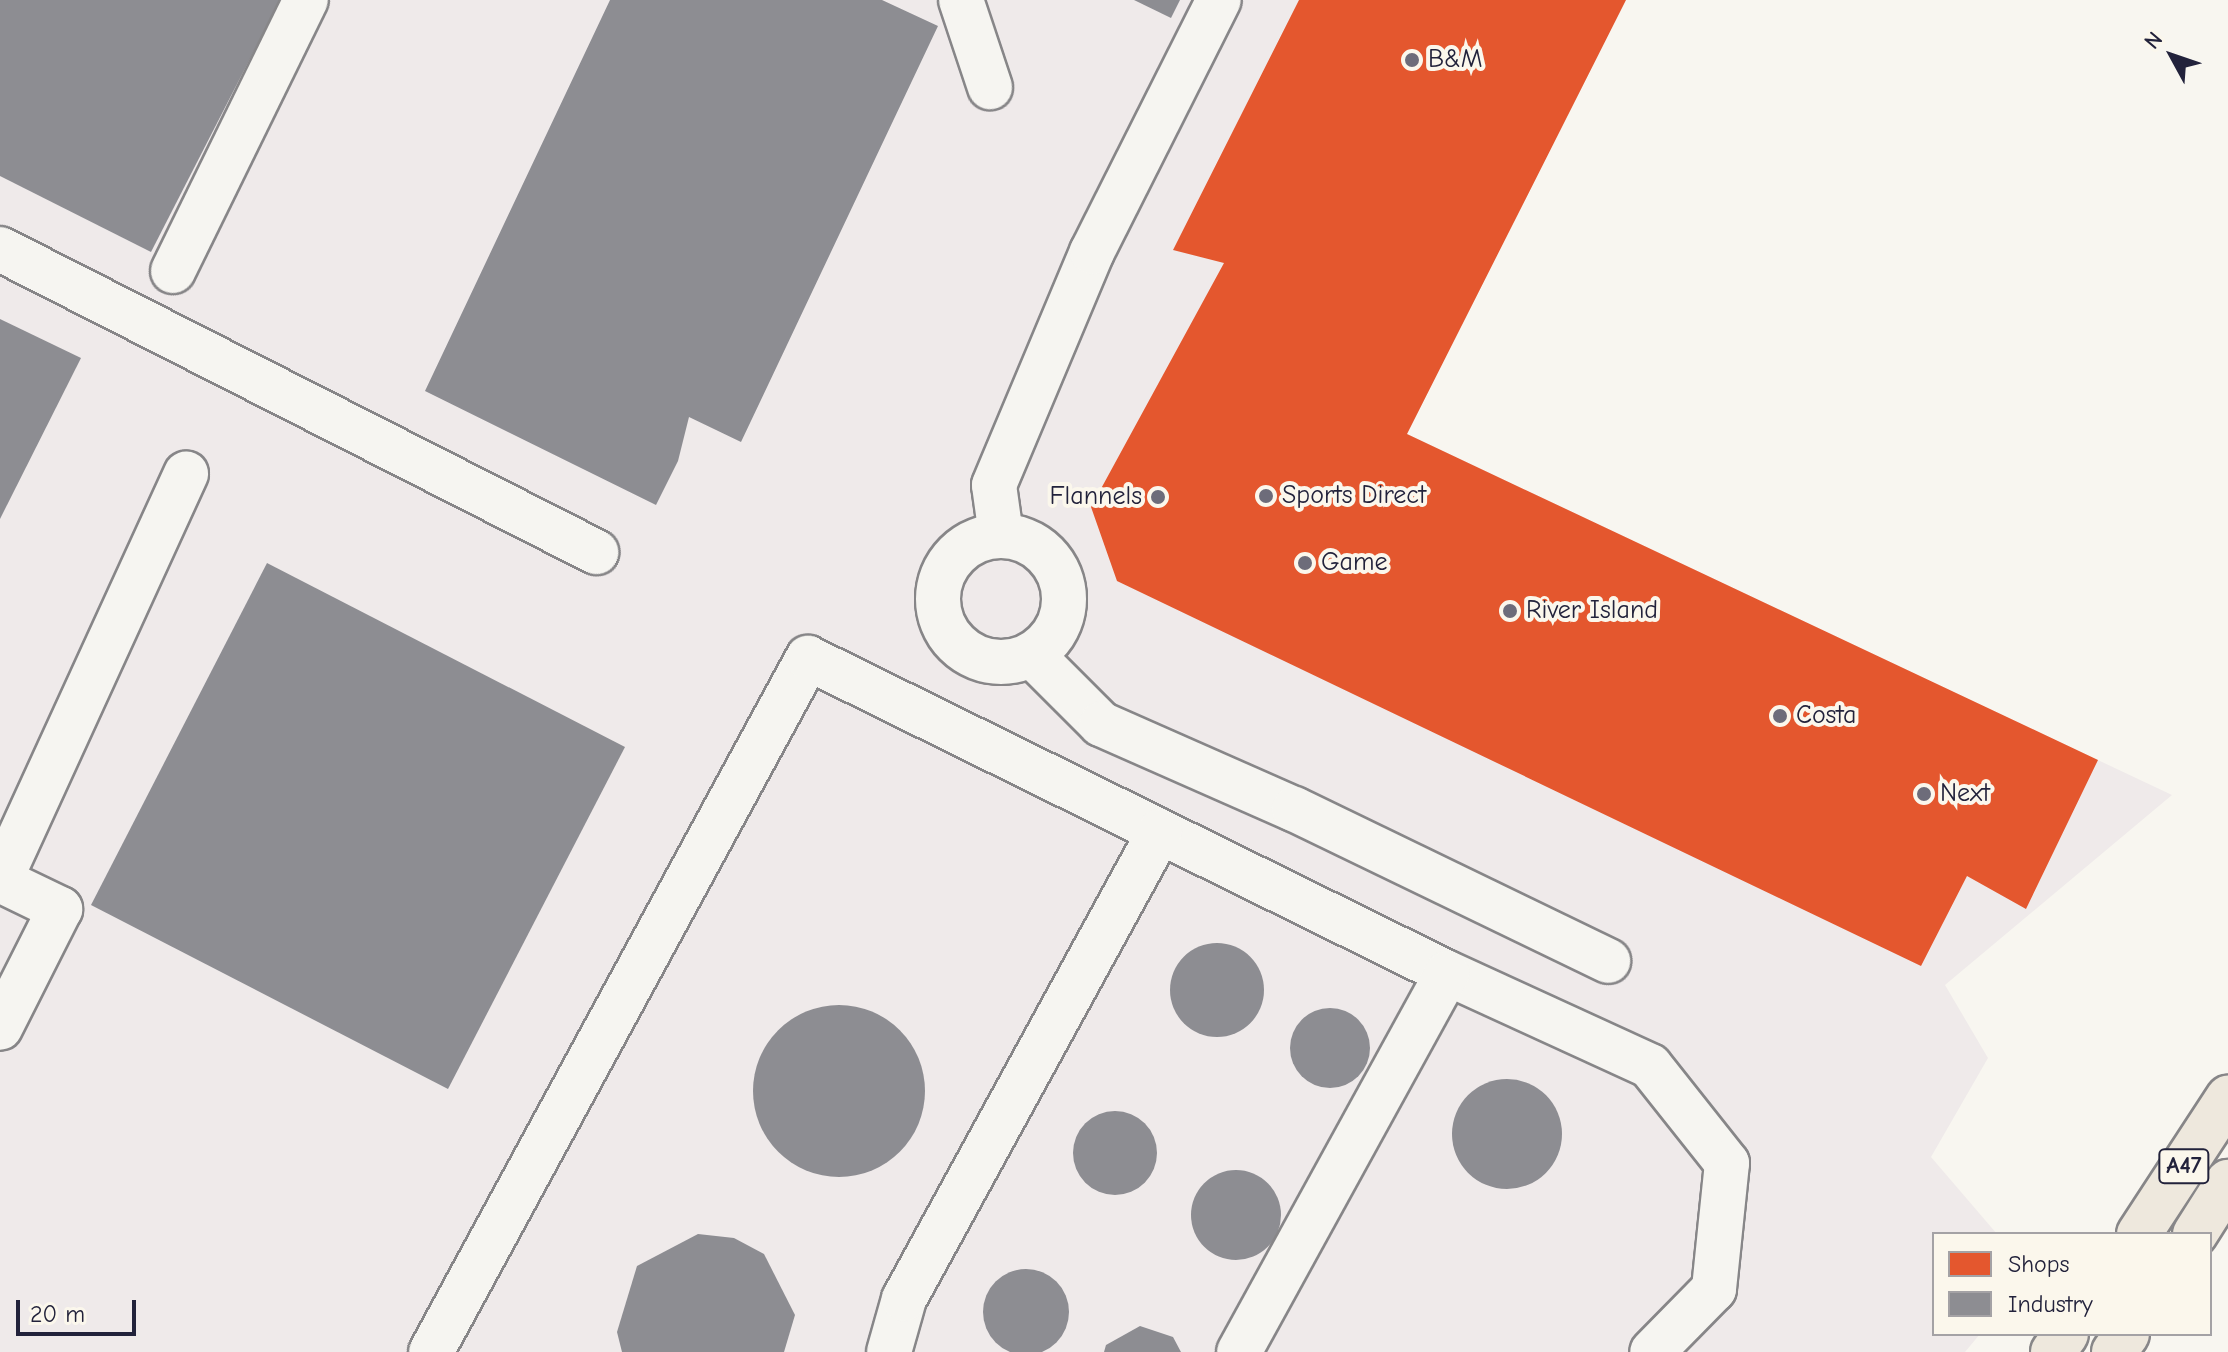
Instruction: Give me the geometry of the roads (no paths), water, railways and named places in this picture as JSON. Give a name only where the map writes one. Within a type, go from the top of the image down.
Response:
[{"type":"main road","name":"A47","points":[[2140,1232],[2228,1098]]},
{"type":"main road","name":"A47","points":[[2196,1232],[2228,1182]]},
{"type":"lane","points":[[173,271],[306,0]]},
{"type":"lane","points":[[961,0],[990,87]]},
{"type":"lane","points":[[1001,535],[994,485],[1092,252],[1219,0]]},
{"type":"lane","points":[[0,249],[596,552]]},
{"type":"lane","points":[[0,1028],[60,909],[0,880],[186,474]]},
{"type":"lane","points":[[1001,535],[1029,541],[1047,554],[1061,575],[1064,611],[1049,641],[1032,655],[991,662],[961,649],[938,613],[938,591],[953,556],[979,539],[1001,535]]},
{"type":"lane","points":[[1032,655],[1101,724],[1294,809],[1608,961]]},
{"type":"lane","points":[[431,1352],[808,658],[1447,973],[1650,1066],[1727,1163],[1714,1289],[1652,1352]]},
{"type":"lane","points":[[889,1352],[904,1299],[1160,831]]},
{"type":"lane","points":[[1239,1352],[1447,973]]},
{"type":"place","name":"B&M","points":[[1412,60]]},
{"type":"place","name":"Sports Direct","points":[[1266,496]]},
{"type":"place","name":"Flannels","points":[[1158,497]]},
{"type":"place","name":"Game","points":[[1305,563]]},
{"type":"place","name":"River Island","points":[[1510,611]]},
{"type":"place","name":"Costa","points":[[1780,716]]},
{"type":"place","name":"Next","points":[[1924,794]]}]
